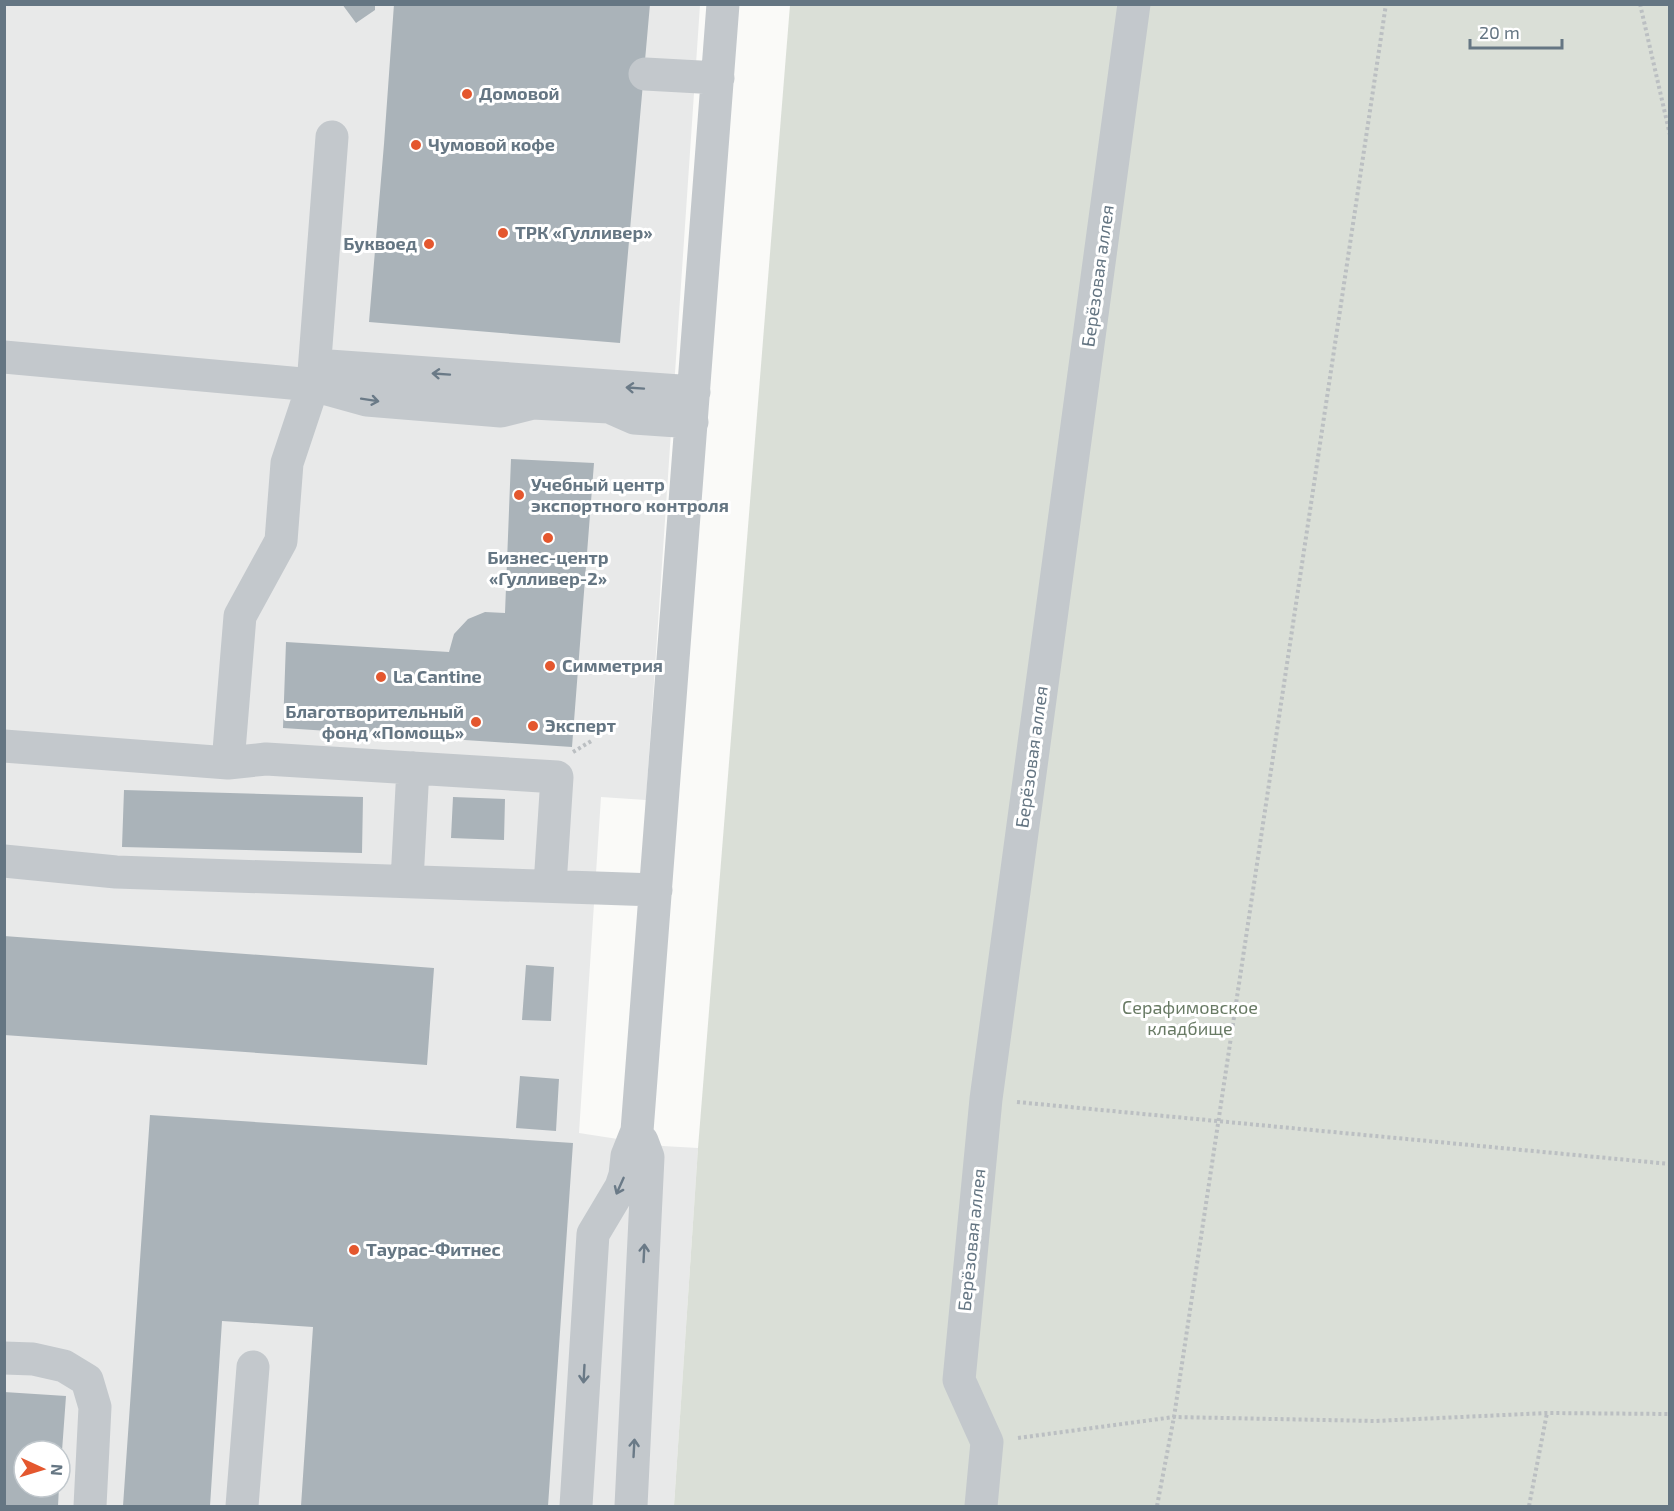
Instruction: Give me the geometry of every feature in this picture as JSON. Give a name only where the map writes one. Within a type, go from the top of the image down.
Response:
[{"type":"street","points":[[576,1506],[593,1234],[621,1187],[627,1156],[638,1131],[723,4]]},
{"type":"street","name":"Берёзовая аллея","points":[[981,1506],[987,1442],[959,1380],[986,1099],[1134,4]]},
{"type":"street","points":[[645,74],[718,78]]},
{"type":"street","points":[[228,763],[240,616],[281,541],[287,463],[314,375],[332,137]]},
{"type":"street","points":[[4,357],[314,375],[693,407]]},
{"type":"street","points":[[314,375],[367,400],[501,411],[533,403],[609,407],[634,418],[693,407]]},
{"type":"street","points":[[4,746],[228,763],[266,759],[557,777],[550,885]]},
{"type":"street","points":[[407,881],[412,768]]},
{"type":"street","points":[[4,861],[116,872],[656,890]]},
{"type":"street","points":[[631,1506],[648,1157],[638,1131]]},
{"type":"street","points":[[4,1358],[33,1359],[64,1366],[87,1380],[96,1407],[90,1506]]},
{"type":"street","points":[[242,1506],[254,1367]]},
{"type":"path","points":[[1157,1506],[1174,1417],[1386,4]]},
{"type":"path","points":[[1640,4],[1670,135]]},
{"type":"path","points":[[986,1099],[1670,1164]]},
{"type":"path","points":[[987,1442],[1174,1417],[1375,1421],[1547,1413],[1670,1414]]},
{"type":"path","points":[[1529,1506],[1547,1413]]},
{"type":"shaded area","points":[[5,5],[700,5],[646,800],[601,797],[579,1133],[663,1146],[698,1148],[674,1506],[5,1506]]},
{"type":"green space","name":"Серафимовское кладбище","points":[[790,5],[1669,5],[1669,1506],[674,1506],[698,1148]]},
{"type":"building","points":[[342,4],[375,4],[375,10],[356,23]]},
{"type":"building","name":"ТРК «Гулливер»","points":[[394,4],[650,4],[620,343],[369,322]]},
{"type":"building","name":"Бизнес-центр «Гулливер-2»","points":[[511,459],[594,463],[572,747],[283,728],[286,642],[449,652],[454,634],[468,619],[485,612],[505,613]]},
{"type":"building","points":[[124,790],[363,797],[362,853],[122,847]]},
{"type":"building","points":[[453,797],[505,799],[504,840],[451,838]]},
{"type":"building","points":[[4,936],[434,968],[427,1065],[4,1035]]},
{"type":"building","points":[[526,965],[554,967],[551,1021],[522,1020]]},
{"type":"building","points":[[520,1076],[559,1079],[556,1131],[516,1128]]},
{"type":"building","points":[[150,1115],[573,1143],[548,1506],[301,1506],[313,1327],[222,1321],[210,1506],[123,1506]]},
{"type":"building","points":[[4,1392],[66,1396],[63,1439],[12,1439],[12,1499],[58,1499],[58,1506],[4,1506]]},
{"type":"place","name":"Домовой","points":[[467,94]]},
{"type":"place","name":"Чумовой кофе","points":[[416,145]]},
{"type":"place","name":"ТРК «Гулливер»","points":[[503,233]]},
{"type":"place","name":"Буквоед","points":[[429,244]]},
{"type":"place","name":"Учебный центр экспортного контроля","points":[[519,495]]},
{"type":"place","name":"Бизнес-центр «Гулливер-2»","points":[[548,538]]},
{"type":"place","name":"Симметрия","points":[[550,666]]},
{"type":"place","name":"La Cantine","points":[[381,677]]},
{"type":"place","name":"Благотворительный фонд «Помощь»","points":[[476,722]]},
{"type":"place","name":"Эксперт","points":[[533,726]]},
{"type":"place","name":"Таурас-Фитнес","points":[[354,1250]]}]
